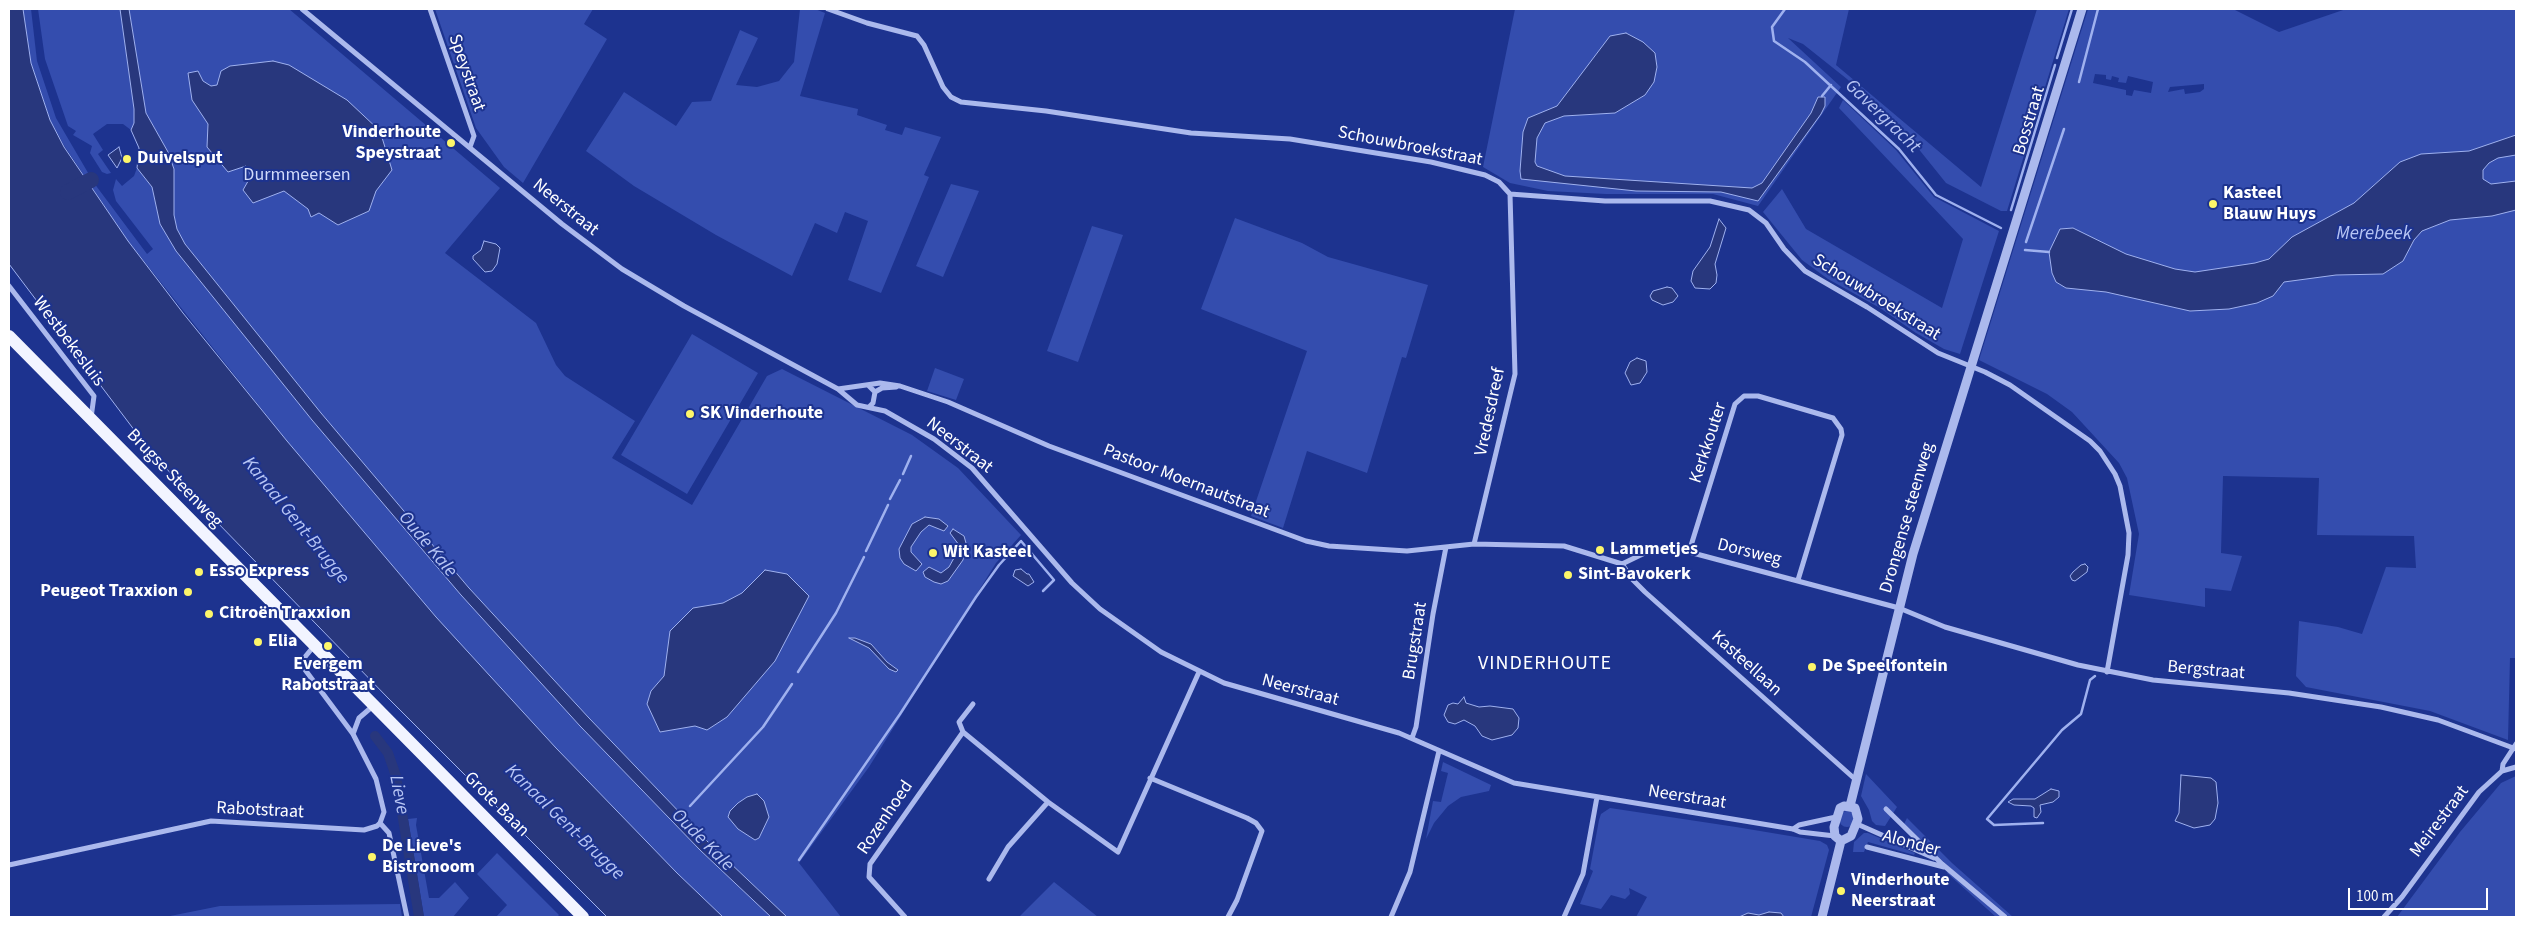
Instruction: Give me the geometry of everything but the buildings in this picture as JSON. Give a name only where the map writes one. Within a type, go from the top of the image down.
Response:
[{"type":"main road","name":"Brugse Steenweg","points":[[9,336],[384,717]]},
{"type":"main road","name":"Grote Baan","points":[[384,717],[583,917]]},
{"type":"street","name":"Neerstraat","points":[[302,9],[562,224],[622,269],[684,306],[838,388],[852,398],[857,405],[885,411]]},
{"type":"street","name":"Speystraat","points":[[430,9],[474,136],[470,147]]},
{"type":"street","name":"Schouwbroekstraat","points":[[828,9],[868,24],[916,36],[924,45],[942,87],[951,97],[960,102],[1046,111],[1191,133],[1290,139],[1430,162],[1485,175],[1499,182],[1510,194],[1606,201],[1710,201],[1743,208],[1762,219],[1784,249],[1805,272],[1867,307],[1938,353],[2010,385],[2073,428],[2100,451],[2116,474],[2127,519],[2130,544],[2107,672]]},
{"type":"street","name":"Bosstraat","points":[[2010,242],[2082,9]]},
{"type":"street","name":"Vredesdreef","points":[[1474,544],[1515,374],[1510,194]]},
{"type":"street","name":"Drongense steenweg","points":[[1850,806],[1899,608],[1970,366],[2010,242]]},
{"type":"street","name":"Westbekesluis","points":[[9,286],[94,396],[91,418]]},
{"type":"street","name":"Pastoor Moernautstraat","points":[[868,385],[880,383],[900,386],[948,402],[1049,446],[1306,541],[1329,546],[1390,550],[1474,544]]},
{"type":"street","points":[[838,388],[868,385],[875,392]]},
{"type":"street","points":[[875,392],[882,388],[900,386]]},
{"type":"street","points":[[852,398],[851,393],[854,387]]},
{"type":"street","points":[[869,407],[874,400],[875,392]]},
{"type":"street","name":"Kerkkouter","points":[[1689,552],[1735,404],[1744,396],[1758,396],[1833,418],[1841,429],[1842,435],[1798,580]]},
{"type":"street","name":"Neerstraat","points":[[874,400],[885,411],[934,439],[972,468],[1072,583],[1100,609],[1161,652],[1199,672],[1252,692],[1412,738],[1514,783],[1838,838]]},
{"type":"street","points":[[1474,544],[1564,546],[1622,564]]},
{"type":"street","name":"Brugstraat","points":[[1412,738],[1416,727],[1433,614],[1446,547]]},
{"type":"street","name":"Dorsweg","points":[[1622,564],[1653,549],[1689,552],[1899,608]]},
{"type":"street","name":"Kasteellaan","points":[[1622,564],[1632,579],[1645,592],[1856,780]]},
{"type":"street","name":"Bergstraat","points":[[1899,608],[1944,627],[2107,672],[2180,683],[2289,693],[2381,707],[2438,720],[2515,747]]},
{"type":"street","points":[[315,646],[300,663],[353,734],[379,785],[384,812],[380,823],[389,833],[406,917]]},
{"type":"street","points":[[963,732],[1048,802],[1118,852],[1199,672]]},
{"type":"street","name":"Rozenhoed","points":[[905,917],[870,877],[870,864],[963,732],[959,722],[973,704]]},
{"type":"street","points":[[353,734],[359,718],[373,706]]},
{"type":"street","name":"Meirestraat","points":[[2502,771],[2503,764],[2515,747]]},
{"type":"street","points":[[1391,917],[1410,872],[1439,750]]},
{"type":"street","name":"Meirestraat","points":[[2384,917],[2402,897],[2474,798],[2502,771],[2516,767]]},
{"type":"street","points":[[1150,778],[1247,818],[1256,823],[1262,831],[1237,900],[1228,917]]},
{"type":"street","points":[[1564,917],[1583,874],[1597,797]]},
{"type":"street","points":[[989,879],[1008,847],[1048,802]]},
{"type":"street","points":[[1822,917],[1838,838],[1836,817],[1840,808],[1850,806],[1858,814],[1857,824],[1851,836],[1838,838]]},
{"type":"street","points":[[1886,809],[1938,861],[2005,917]]},
{"type":"street","name":"Neerstraat","points":[[1793,829],[1799,825],[1836,817]]},
{"type":"street","name":"Rabotstraat","points":[[9,865],[212,821],[364,830],[380,823]]},
{"type":"street","points":[[1857,824],[1938,861]]},
{"type":"street","name":"Alonder","points":[[1868,848],[1947,868]]},
{"type":"green space","points":[[23,9],[31,9],[37,61],[56,118],[94,183],[147,254],[153,249],[116,201],[113,190],[116,179],[122,186],[134,176],[137,168],[152,187],[160,224],[176,251],[312,420],[461,595],[580,726],[700,850],[771,917],[723,917],[677,873],[556,748],[436,617],[287,441],[128,241],[65,147],[50,120],[31,63]]},
{"type":"green space","points":[[38,9],[120,9],[134,109],[134,123],[131,130],[123,124],[107,124],[93,134],[103,150],[98,154],[111,173],[102,172],[90,153],[92,146],[73,135],[76,131],[68,126],[45,59]]},
{"type":"green space","name":"Durmmeersen","points":[[129,9],[289,9],[500,188],[445,253],[536,323],[556,365],[565,376],[635,421],[612,458],[692,505],[767,376],[782,369],[912,435],[958,468],[1021,535],[996,563],[869,767],[799,863],[841,917],[787,917],[708,842],[589,718],[469,588],[321,413],[185,244],[177,229],[174,215],[174,169],[168,152],[146,113]]},
{"type":"green space","points":[[435,9],[593,9],[584,24],[607,39],[523,183],[504,167],[476,128]]},
{"type":"green space","points":[[800,9],[815,9],[825,13],[800,96],[858,109],[857,115],[887,125],[885,130],[902,135],[905,127],[941,137],[924,175],[929,177],[881,293],[848,280],[868,221],[845,212],[837,233],[815,223],[792,276],[716,235],[634,186],[586,151],[624,92],[676,126],[692,102],[711,101],[740,30],[758,38],[736,85],[757,87],[779,81],[794,62]]},
{"type":"green space","points":[[1515,9],[1849,9],[1836,65],[1981,187],[2037,9],[2069,9],[2007,211],[2001,211],[1946,183],[1913,142],[1847,79],[1803,44],[1788,38],[1841,87],[1758,206],[1713,194],[1606,194],[1548,191],[1510,183],[1483,167]]},
{"type":"green space","points":[[2088,9],[2233,9],[2279,32],[2346,9],[2516,9],[2516,658],[2510,658],[2508,740],[2430,711],[2306,687],[2296,676],[2299,621],[2338,627],[2362,634],[2386,567],[2416,568],[2414,536],[2317,535],[2319,478],[2223,476],[2221,553],[2242,556],[2231,591],[2205,588],[2205,607],[2129,595],[2139,534],[2127,478],[2119,463],[2072,412],[2047,394],[1979,360]],"holes":[[[2095,74],[2106,75],[2106,79],[2111,80],[2112,76],[2119,78],[2118,82],[2126,83],[2128,76],[2153,82],[2151,93],[2134,90],[2132,96],[2126,95],[2126,90],[2093,83]],[[2204,84],[2204,89],[2200,92],[2185,94],[2184,89],[2168,92],[2170,87]]]},
{"type":"green space","points":[[1843,100],[1896,150],[1934,197],[1999,231],[1960,354],[1944,349],[1916,333],[1880,308],[1828,279],[1802,260],[1763,212],[1782,189],[1806,229],[1942,308],[1963,239],[1839,108]]},
{"type":"green space","points":[[951,184],[979,191],[943,277],[916,266]]},
{"type":"green space","points":[[1235,218],[1302,243],[1328,257],[1428,285],[1406,358],[1402,357],[1367,473],[1307,451],[1283,528],[1251,516],[1307,351],[1201,309]]},
{"type":"green space","points":[[1092,226],[1123,235],[1078,362],[1047,351]]},
{"type":"green space","name":"SK Vinderhoute","points":[[692,334],[758,373],[687,494],[621,455]]},
{"type":"green space","points":[[935,368],[964,379],[956,400],[927,391]]},
{"type":"green space","points":[[1443,762],[1491,785],[1489,791],[1461,797],[1448,806],[1434,823],[1426,839],[1433,801],[1441,802],[1448,773],[1441,771]]},
{"type":"green space","points":[[1866,774],[1897,807],[1885,826],[1876,825],[1872,821],[1869,810],[1861,796]]},
{"type":"green space","points":[[2516,776],[2516,917],[2397,917],[2460,832],[2501,783]]},
{"type":"green space","points":[[1610,808],[1820,841],[1827,845],[1829,850],[1811,917],[1636,917],[1647,897],[1629,888],[1630,894],[1625,899],[1611,895],[1601,909],[1580,904],[1593,871],[1590,869],[1599,820],[1601,814]]},
{"type":"green space","points":[[1847,811],[1853,813],[1855,819],[1853,825],[1847,827],[1841,825],[1839,819],[1841,813]]},
{"type":"green space","points":[[417,818],[416,825],[429,898],[439,898],[455,882],[469,898],[453,917],[424,917],[408,819]]},
{"type":"green space","points":[[1907,818],[1952,863],[2013,917],[1996,917],[1947,873],[1950,868],[1904,824]]},
{"type":"green space","points":[[1864,833],[1915,853],[1914,855],[1868,842],[1864,852],[1853,852],[1854,842]]},
{"type":"green space","points":[[497,853],[559,915],[557,917],[496,917],[507,905],[477,874]]},
{"type":"green space","points":[[1054,882],[1098,917],[1019,917]]},
{"type":"green space","points":[[400,904],[402,917],[165,917],[220,906]]},
{"type":"water","name":"Kanaal Gent-Brugge","points":[[9,9],[23,9],[31,63],[50,120],[64,147],[128,241],[183,313],[287,441],[436,617],[556,748],[677,873],[723,917],[607,917],[388,698],[178,482],[138,435],[9,264]]},
{"type":"water","points":[[120,9],[129,9],[146,113],[168,152],[174,169],[174,215],[177,229],[185,244],[321,413],[469,588],[589,718],[708,842],[787,917],[771,917],[700,850],[580,726],[461,595],[312,420],[176,251],[160,224],[152,187],[137,168],[139,148],[131,130],[134,123],[134,109]]},
{"type":"water","points":[[1626,33],[1643,42],[1655,53],[1657,67],[1654,82],[1645,95],[1615,113],[1564,116],[1545,123],[1537,138],[1535,162],[1537,166],[1565,176],[1752,188],[1762,183],[1811,113],[1818,97],[1825,97],[1825,106],[1821,114],[1758,201],[1721,192],[1636,191],[1521,179],[1523,132],[1528,118],[1557,106],[1610,36]]},
{"type":"water","points":[[273,61],[289,65],[347,100],[380,131],[392,170],[376,191],[369,211],[338,225],[319,213],[311,217],[308,209],[284,191],[253,203],[243,190],[251,176],[246,166],[228,172],[207,147],[208,124],[192,100],[188,73],[198,71],[203,81],[211,86],[217,85],[221,71],[230,66]]},
{"type":"water","name":"Merebeek","points":[[2516,135],[2516,155],[2498,158],[2489,163],[2483,170],[2483,179],[2491,184],[2516,181],[2516,210],[2492,216],[2450,220],[2422,231],[2414,240],[2403,261],[2383,274],[2336,275],[2284,282],[2273,296],[2257,303],[2229,309],[2190,311],[2106,292],[2066,288],[2056,282],[2052,273],[2049,252],[2060,229],[2073,228],[2126,254],[2175,269],[2195,272],[2255,263],[2269,259],[2292,237],[2354,203],[2400,162],[2421,154],[2469,151]]},
{"type":"water","points":[[119,147],[122,158],[117,168],[108,155]]},
{"type":"water","points":[[1719,219],[1726,228],[1715,264],[1716,283],[1710,289],[1695,288],[1691,281],[1693,271],[1710,247]]},
{"type":"water","points":[[484,241],[496,244],[500,248],[497,264],[492,271],[485,272],[473,259],[473,256],[481,250]]},
{"type":"water","points":[[1667,287],[1672,288],[1678,296],[1673,302],[1663,305],[1652,300],[1650,296],[1653,291]]},
{"type":"water","points":[[1637,358],[1646,361],[1647,372],[1640,383],[1631,385],[1625,373],[1630,362]]},
{"type":"water","points":[[925,517],[939,519],[948,526],[944,531],[929,525],[921,532],[911,547],[911,552],[922,564],[916,571],[904,564],[900,558],[899,549],[912,524]]},
{"type":"water","points":[[953,529],[964,536],[966,543],[963,560],[948,581],[941,584],[934,582],[925,577],[923,572],[929,567],[941,573],[949,567],[959,549],[959,545],[950,533]]},
{"type":"water","points":[[2085,564],[2088,567],[2087,572],[2075,581],[2072,580],[2070,576],[2073,572]]},
{"type":"water","points":[[1021,569],[1029,574],[1034,582],[1028,586],[1013,576],[1015,570]]},
{"type":"water","points":[[765,570],[787,574],[809,596],[775,661],[727,717],[707,730],[695,726],[660,732],[647,704],[651,691],[664,676],[670,631],[693,608],[723,603],[742,593]]},
{"type":"water","points":[[849,638],[855,638],[871,644],[887,662],[898,670],[896,672],[889,669],[869,648]]},
{"type":"water","points":[[1464,697],[1466,703],[1479,707],[1490,706],[1513,709],[1519,718],[1518,728],[1512,735],[1492,740],[1482,736],[1475,726],[1464,720],[1455,724],[1448,722],[1444,715],[1448,705],[1458,704]]},
{"type":"water","points":[[2181,775],[2211,778],[2216,782],[2218,803],[2215,819],[2210,825],[2194,828],[2175,821],[2179,813]]},
{"type":"water","points":[[2051,789],[2059,791],[2059,797],[2053,802],[2040,805],[2041,812],[2037,818],[2034,817],[2034,808],[2031,806],[2014,805],[2008,802],[2013,799],[2035,799]]},
{"type":"water","points":[[757,794],[764,801],[769,817],[759,838],[755,840],[738,829],[728,817],[730,811],[738,803],[747,797]]},
{"type":"water","points":[[1769,912],[1781,913],[1784,917],[1739,917],[1748,913],[1759,915]]},
{"type":"waterway","name":"Gavergracht","points":[[1785,9],[1772,27],[1774,41],[1805,62],[1899,149],[1936,195],[2001,228]]},
{"type":"waterway","points":[[2057,58],[2072,9]]},
{"type":"waterway","points":[[2079,82],[2098,9]]},
{"type":"waterway","points":[[2011,210],[2055,65]]},
{"type":"waterway","points":[[1822,96],[1831,85]]},
{"type":"waterway","points":[[2026,242],[2064,129]]},
{"type":"waterway","name":"Oude Kale","points":[[68,192],[91,180]]},
{"type":"waterway","name":"Gavergracht","points":[[2025,250],[2049,252]]},
{"type":"waterway","points":[[903,474],[911,456]]},
{"type":"waterway","points":[[890,499],[900,480]]},
{"type":"waterway","points":[[866,551],[888,505]]},
{"type":"waterway","points":[[799,860],[900,714],[976,597],[999,565],[1021,541],[1054,580],[1043,591]]},
{"type":"waterway","points":[[798,672],[836,613],[864,557]]},
{"type":"waterway","points":[[2043,823],[1994,825],[1987,819],[2062,730],[2081,714],[2090,680],[2095,676]]},
{"type":"waterway","points":[[690,806],[763,727],[792,684]]},
{"type":"waterway","name":"Lieve","points":[[375,736],[388,753],[396,776],[419,917]]},
{"type":"place","name":"Vinderhoute Speystraat","points":[[451,143]]},
{"type":"place","name":"Duivelsput","points":[[127,159]]},
{"type":"place","name":"Kasteel Blauw Huys","points":[[2213,204]]},
{"type":"place","name":"SK Vinderhoute","points":[[690,414]]},
{"type":"place","name":"Lammetjes","points":[[1600,550]]},
{"type":"place","name":"Wit Kasteel","points":[[933,553]]},
{"type":"place","name":"Esso Express","points":[[199,572]]},
{"type":"place","name":"Sint-Bavokerk","points":[[1568,575]]},
{"type":"place","name":"Peugeot Traxxion","points":[[188,592]]},
{"type":"place","name":"Citroën Traxxion","points":[[209,614]]},
{"type":"place","name":"Elia","points":[[258,642]]},
{"type":"place","name":"Evergem Rabotstraat","points":[[328,646]]},
{"type":"place","name":"De Speelfontein","points":[[1812,667]]},
{"type":"place","name":"De Lieve's Bistronoom","points":[[372,857]]},
{"type":"place","name":"Vinderhoute Neerstraat","points":[[1841,891]]},
{"type":"district","name":"VINDERHOUTE","points":[[1545,665]]}]
